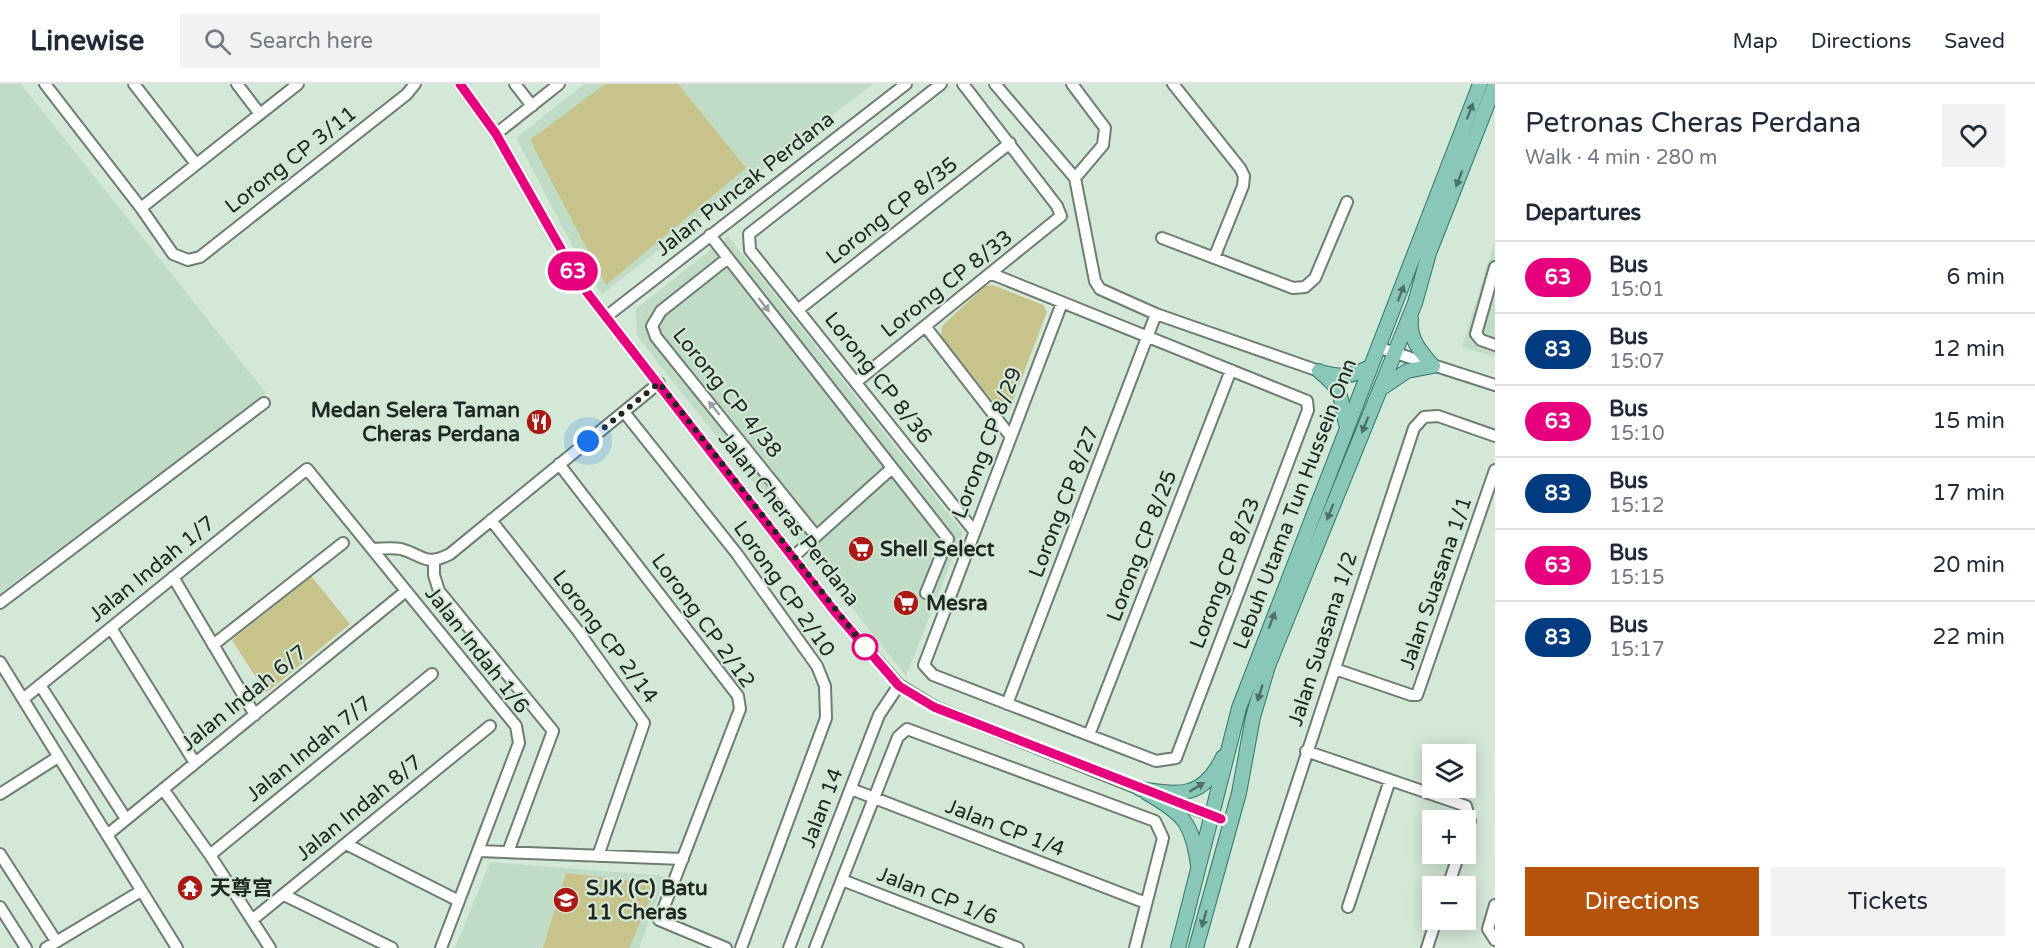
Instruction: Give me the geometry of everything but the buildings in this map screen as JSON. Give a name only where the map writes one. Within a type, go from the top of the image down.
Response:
[{"type":"main road","name":"Lebuh Utama Tun Hussein Onn","points":[[1178,948],[1199,870],[1217,818],[1230,740],[1249,680],[1370,367],[1380,348],[1480,84]]},
{"type":"main road","name":"Lebuh Utama Tun Hussein Onn","points":[[1196,948],[1239,793],[1253,717],[1268,666],[1412,311],[1430,253],[1495,85]]},
{"type":"main road","points":[[1412,311],[1412,336],[1419,350],[1434,366]]},
{"type":"main road","points":[[1378,392],[1399,374],[1415,368],[1434,366]]},
{"type":"main road","points":[[1319,371],[1342,377],[1352,376],[1370,367]]},
{"type":"main road","points":[[1319,371],[1335,384],[1341,393],[1347,428]]},
{"type":"main road","points":[[1140,789],[1176,794],[1198,789],[1208,780],[1221,761],[1230,740]]},
{"type":"main road","points":[[1214,886],[1214,866],[1224,831],[1217,818],[1231,807],[1240,770],[1244,764]]},
{"type":"main road","points":[[1140,789],[1170,806],[1190,826],[1199,870]]},
{"type":"street","points":[[45,84],[141,208],[298,84]]},
{"type":"street","points":[[134,84],[196,164]]},
{"type":"street","points":[[237,84],[260,114]]},
{"type":"street","name":"Lorong CP 3/11","points":[[141,208],[173,254],[188,260],[200,257],[407,94],[415,84]]},
{"type":"street","name":"Jalan Cheras Perdana","points":[[460,84],[496,134],[582,286],[835,612],[899,686],[934,707],[1217,818]]},
{"type":"street","points":[[515,84],[532,106]]},
{"type":"street","points":[[496,134],[559,84]]},
{"type":"street","name":"Jalan Puncak Perdana","points":[[607,316],[906,84]]},
{"type":"street","name":"Lorong CP 8/36","points":[[941,84],[749,234],[750,250],[974,531]]},
{"type":"street","points":[[963,84],[1010,143]]},
{"type":"street","points":[[995,84],[1075,178],[1095,281],[1100,289],[1156,314],[1319,371]]},
{"type":"street","points":[[1072,84],[1105,128],[1103,145],[1075,178]]},
{"type":"street","points":[[1173,84],[1244,176],[1243,186],[1214,258]]},
{"type":"street","name":"Lorong CP 8/33","points":[[856,382],[1061,216],[1058,206],[1010,143]]},
{"type":"street","name":"Lorong CP 8/35","points":[[799,309],[1010,143]]},
{"type":"street","points":[[1162,238],[1293,288],[1305,287],[1315,278],[1347,202]]},
{"type":"street","points":[[710,235],[948,539],[926,593]]},
{"type":"street","name":"Lorong CP 4/38","points":[[728,258],[661,311],[652,326],[656,337],[816,536]]},
{"type":"street","points":[[1495,267],[1476,334],[1478,338],[1495,345]]},
{"type":"street","points":[[992,274],[1231,370]]},
{"type":"street","name":"Lorong CP 8/29","points":[[1007,704],[933,675],[924,665],[1062,303]]},
{"type":"street","name":"Lorong CP 8/27","points":[[1007,704],[1149,338],[1156,314]]},
{"type":"street","points":[[925,326],[1011,437]]},
{"type":"street","points":[[1380,348],[1495,385]]},
{"type":"street","name":"Lorong CP 8/23","points":[[1089,735],[1156,761],[1176,758],[1308,410],[1307,402],[1231,370]]},
{"type":"street","name":"Lorong CP 8/25","points":[[1089,735],[1231,370]]},
{"type":"street","points":[[372,549],[404,550],[423,560],[434,561],[450,554],[659,383]]},
{"type":"street","points":[[0,603],[264,403]]},
{"type":"street","name":"Lorong CP 2/10","points":[[624,412],[737,554],[817,666],[825,687],[826,718],[741,948]]},
{"type":"street","name":"Jalan Suasana 1/2","points":[[1243,948],[1414,428],[1424,417],[1438,416],[1495,436]]},
{"type":"street","name":"Lorong CP 2/12","points":[[560,464],[738,696],[740,709],[659,920],[726,948]]},
{"type":"street","name":"Jalan Indah 1/6","points":[[307,469],[516,726],[519,743],[441,948]]},
{"type":"street","name":"Jalan Indah 1/7","points":[[23,699],[307,469]]},
{"type":"street","points":[[793,556],[891,469]]},
{"type":"street","name":"Jalan Suasana 1/1","points":[[1335,669],[1411,695],[1417,694],[1495,470]]},
{"type":"street","name":"Lorong CP 2/14","points":[[491,520],[578,631],[644,723],[598,856]]},
{"type":"street","points":[[213,645],[342,543]]},
{"type":"street","points":[[434,561],[434,575],[439,591],[553,731],[508,852]]},
{"type":"street","points":[[173,577],[255,715]]},
{"type":"street","name":"Jalan Indah 6/7","points":[[106,835],[406,591]]},
{"type":"street","points":[[111,627],[195,763]]},
{"type":"street","points":[[0,662],[177,948]]},
{"type":"street","name":"Jalan Indah 7/7","points":[[210,855],[432,674]]},
{"type":"street","points":[[40,685],[126,819]]},
{"type":"street","name":"Jalan 14","points":[[789,948],[879,716],[899,686]]},
{"type":"street","points":[[1007,704],[1089,735]]},
{"type":"street","name":"Jalan Indah 8/7","points":[[252,920],[490,726]]},
{"type":"street","points":[[815,948],[898,737],[907,729],[1155,822],[1163,838],[1135,948]]},
{"type":"street","points":[[1306,751],[1466,806],[1467,810]]},
{"type":"street","points":[[0,794],[58,757]]},
{"type":"street","points":[[1348,906],[1389,780]]},
{"type":"street","points":[[164,789],[270,948]]},
{"type":"street","name":"Jalan CP 1/4","points":[[850,789],[1146,903]]},
{"type":"street","points":[[346,844],[459,901]]},
{"type":"street","points":[[479,851],[683,858]]},
{"type":"street","points":[[0,854],[56,941]]},
{"type":"street","name":"Jalan CP 1/6","points":[[842,880],[1018,948]]},
{"type":"street","points":[[46,948],[141,891]]},
{"type":"street","points":[[284,895],[392,948]]},
{"type":"street","points":[[1495,905],[1488,929],[1495,940]]},
{"type":"street","points":[[0,907],[26,948]]},
{"type":"street","points":[[1427,948],[1433,930]]},
{"type":"shaded area","points":[[0,84],[21,84],[266,393],[0,593]]},
{"type":"shaded area","points":[[584,84],[873,84],[602,294],[586,272],[516,138]]},
{"type":"shaded area","points":[[605,84],[678,84],[746,168],[606,285],[530,140]]},
{"type":"shaded area","points":[[728,236],[963,532],[906,676],[637,336],[636,309]]},
{"type":"shaded area","points":[[1495,240],[1495,357],[1462,347]]},
{"type":"shaded area","points":[[993,285],[1043,305],[1047,312],[1009,411],[1001,412],[941,336],[942,326],[985,286]]},
{"type":"shaded area","points":[[311,576],[350,624],[266,693],[232,640]]},
{"type":"shaded area","name":"SJK (C) Batu 11 Cheras","points":[[490,862],[666,876],[639,948],[455,948]]},
{"type":"shaded area","points":[[566,873],[657,884],[629,948],[543,948]]},
{"type":"bus line","name":"63","points":[[460,84],[496,134],[582,286],[835,612],[899,686],[915,698],[934,707],[1221,819]]},
{"type":"place","name":"Medan Selera Taman Cheras Perdana","points":[[539,422]]},
{"type":"place","name":"Shell Select","points":[[861,549]]},
{"type":"place","name":"Mesra","points":[[906,603]]},
{"type":"place","name":"天尊宫","points":[[190,888]]},
{"type":"place","name":"SJK (C) Batu 11 Cheras","points":[[566,900]]},
{"type":"route","points":[[588,441],[659,383],[835,612],[865,647]]}]
